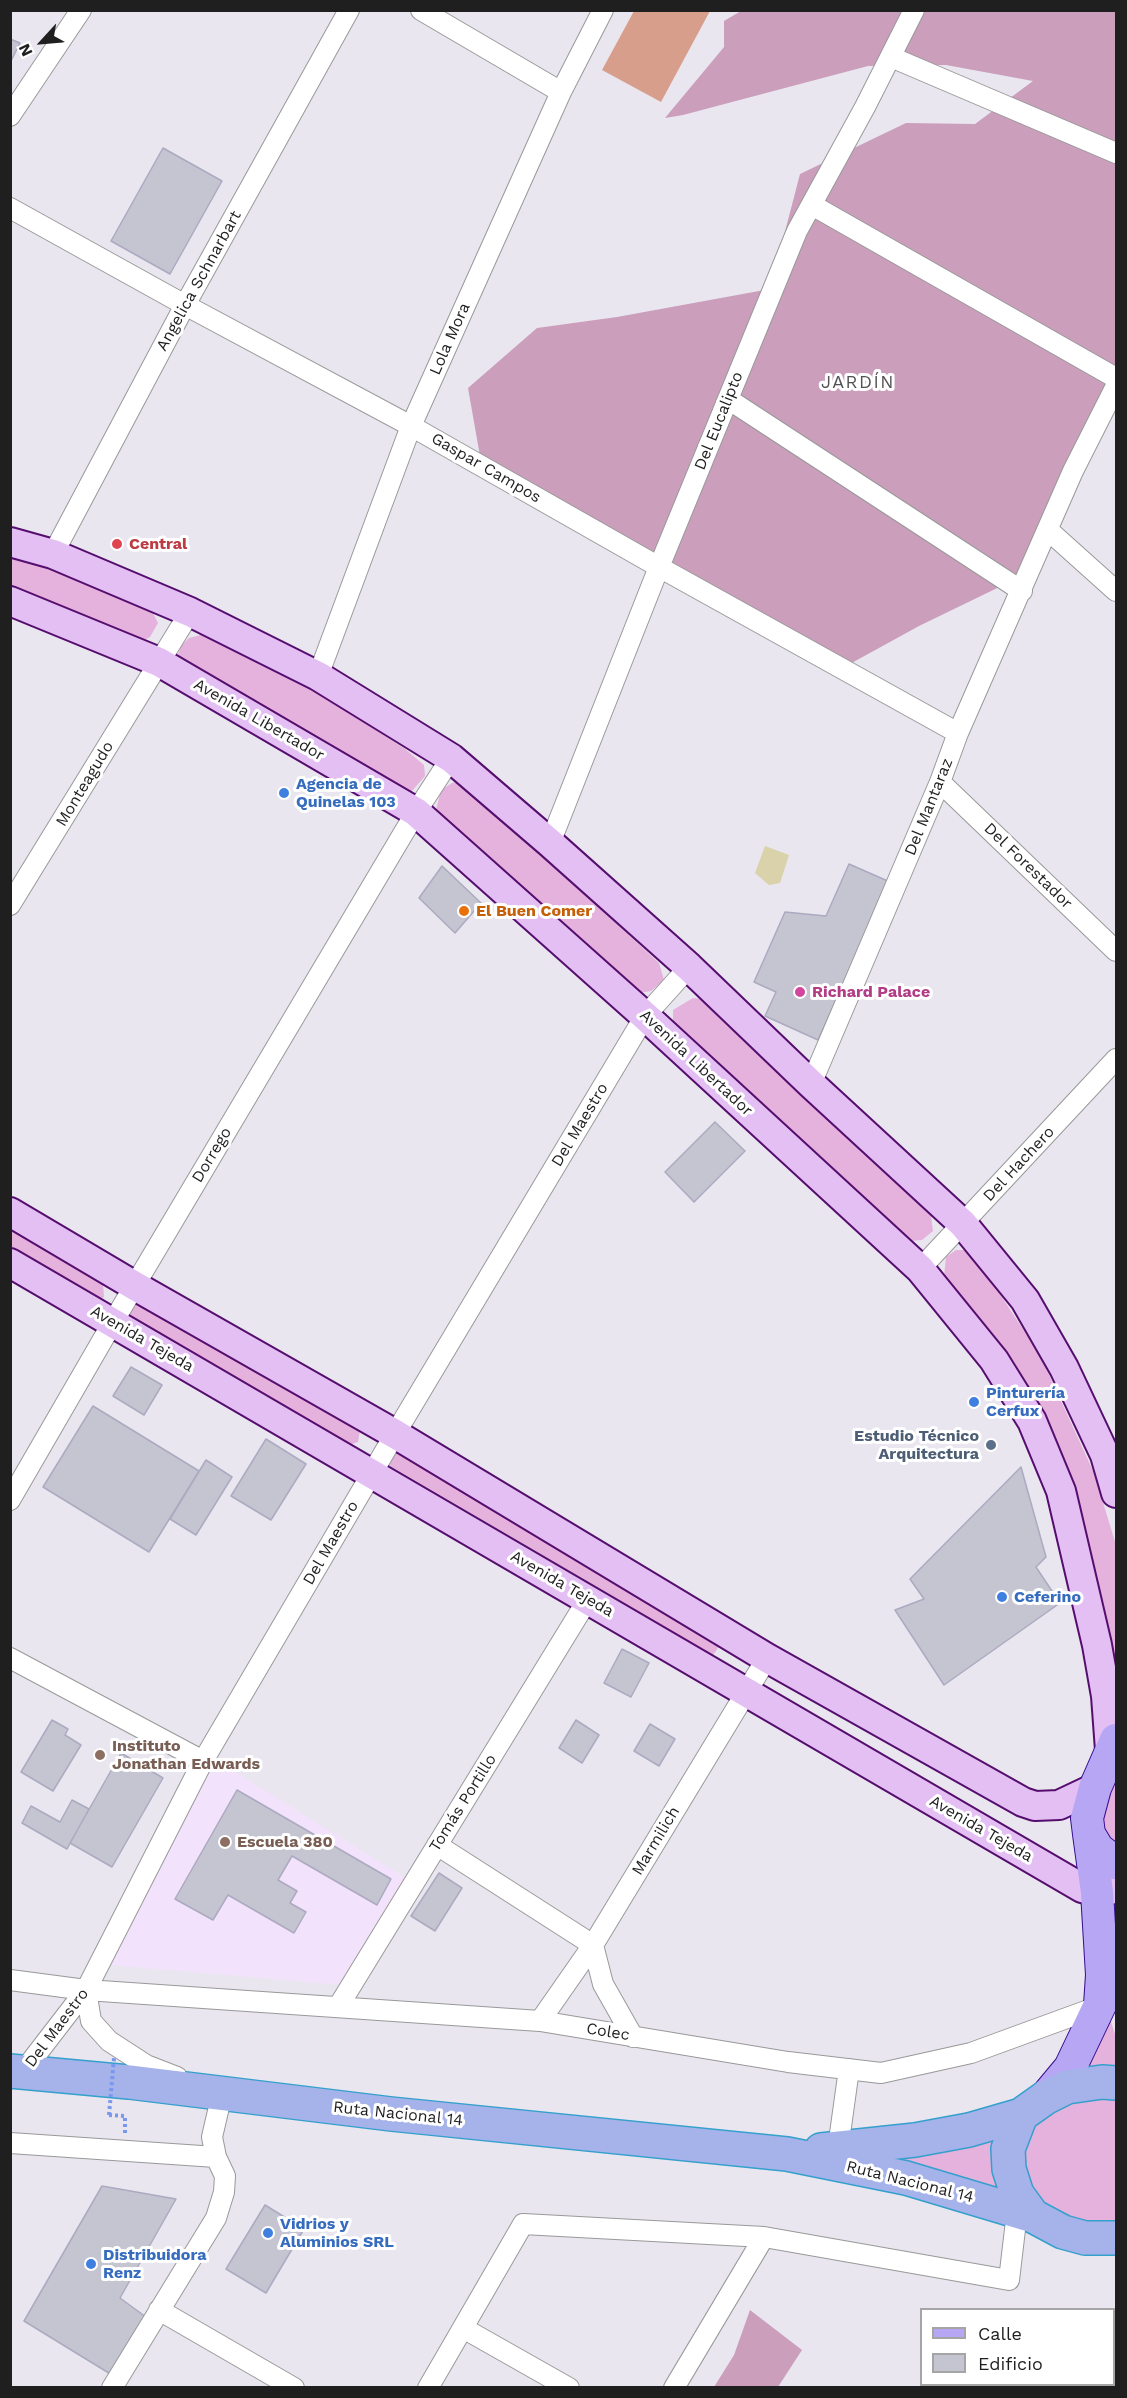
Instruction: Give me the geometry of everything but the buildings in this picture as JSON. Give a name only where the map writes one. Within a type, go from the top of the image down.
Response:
[{"type":"highway","name":"Ruta Nacional 14","points":[[15,2076],[129,2082],[390,2114],[787,2154],[906,2178],[1023,2208],[1063,2232],[1084,2238],[1109,2240],[1116,2238]]},
{"type":"highway","name":"Ruta Nacional 14","points":[[787,2154],[926,2138],[969,2130],[1033,2106],[1067,2087],[1102,2082],[1116,2083]]},
{"type":"highway","points":[[1023,2208],[1009,2169],[1008,2149],[1033,2106]]},
{"type":"main road","points":[[10,542],[53,554],[190,612],[318,676],[451,758],[550,843],[689,967],[811,1084],[963,1224],[1025,1300],[1048,1339],[1105,1455],[1116,1493]]},
{"type":"main road","name":"Avenida Libertador","points":[[10,601],[159,662],[416,812],[645,1016],[920,1269],[994,1360],[1032,1421],[1061,1491],[1097,1645],[1113,1745]]},
{"type":"main road","points":[[10,1212],[394,1434],[767,1658],[1023,1802],[1035,1806],[1059,1805],[1095,1788]]},
{"type":"main road","name":"Avenida Tejeda","points":[[10,1263],[1082,1888],[1107,1890]]},
{"type":"main road","points":[[1033,2106],[1070,2068],[1108,2002],[1102,1975],[1107,1890],[1089,1834],[1087,1818],[1095,1788],[1113,1745]]},
{"type":"main road","points":[[1089,1834],[1098,1849],[1116,1863]]},
{"type":"street","points":[[10,116],[81,10]]},
{"type":"street","name":"Angelica Schnarbart","points":[[53,554],[185,305],[349,10]]},
{"type":"street","points":[[421,10],[561,92]]},
{"type":"street","name":"Lola Mora","points":[[318,676],[411,426],[561,92],[603,10]]},
{"type":"street","name":"Del Eucalipto","points":[[550,843],[659,567],[797,231],[914,10]]},
{"type":"street","points":[[891,57],[1116,153]]},
{"type":"street","points":[[812,205],[1116,378]]},
{"type":"street","name":"Gaspar Campos","points":[[10,208],[411,426],[958,733]]},
{"type":"street","name":"Del Mantaraz","points":[[811,1084],[940,782],[958,733],[1074,471],[1116,386]]},
{"type":"street","points":[[728,399],[1022,591]]},
{"type":"street","points":[[1048,530],[1116,591]]},
{"type":"street","name":"Monteagudo","points":[[10,905],[190,612]]},
{"type":"street","name":"Dorrego","points":[[10,1500],[416,812],[451,758]]},
{"type":"street","name":"Del Forestador","points":[[940,782],[1116,951]]},
{"type":"street","name":"Del Maestro","points":[[15,2076],[86,1990],[203,1761],[394,1434],[645,1016],[689,967]]},
{"type":"street","name":"Del Hachero","points":[[920,1269],[1116,1059]]},
{"type":"street","name":"Tomás Portillo","points":[[338,2007],[588,1599]]},
{"type":"street","points":[[10,1658],[203,1761]]},
{"type":"street","name":"Marmilich","points":[[540,2021],[593,1945],[767,1658]]},
{"type":"street","points":[[437,1845],[593,1945],[603,1984],[633,2037]]},
{"type":"street","name":"Colec","points":[[10,1980],[86,1990],[540,2021],[788,2062],[881,2073],[972,2053],[1108,2002]]},
{"type":"street","points":[[86,1990],[92,2021],[109,2041],[146,2065],[220,2093],[212,2138],[216,2157],[225,2176],[224,2192],[216,2218],[112,2388]]},
{"type":"street","points":[[838,2148],[849,2069]]},
{"type":"street","points":[[10,2143],[216,2157]]},
{"type":"street","points":[[428,2388],[523,2224],[764,2237],[1009,2280],[1023,2208]]},
{"type":"street","points":[[674,2388],[764,2237]]},
{"type":"street","points":[[159,2310],[294,2388]]},
{"type":"street","points":[[463,2328],[569,2388]]},
{"type":"path","points":[[114,2058],[110,2115],[125,2116]]},
{"type":"shaded area","points":[[634,11],[710,11],[661,102],[602,70]]},
{"type":"shaded area","points":[[741,11],[1116,11],[1116,364],[1022,576],[919,626],[848,665],[480,456],[468,388],[537,328],[617,317],[770,289],[800,174],[906,123],[975,124],[1033,81],[946,65],[868,66],[665,118],[724,47],[724,21]]},
{"type":"shaded area","points":[[10,554],[150,607],[158,623],[150,637],[138,643],[11,589]]},
{"type":"shaded area","points":[[201,635],[317,692],[405,749],[424,765],[425,776],[411,792],[399,790],[183,666],[178,655],[181,646],[189,638]]},
{"type":"shaded area","points":[[463,781],[659,963],[664,980],[651,991],[639,993],[435,814],[441,790],[452,783]]},
{"type":"shaded area","points":[[765,846],[789,855],[780,883],[769,885],[755,873]]},
{"type":"shaded area","points":[[693,998],[703,999],[930,1208],[933,1231],[922,1240],[910,1241],[899,1234],[673,1021],[673,1010]]},
{"type":"shaded area","points":[[11,1230],[103,1284],[104,1297],[97,1302],[11,1251]]},
{"type":"shaded area","points":[[956,1250],[967,1250],[976,1258],[1040,1355],[1094,1473],[1116,1545],[1116,1684],[1054,1443],[944,1277],[946,1257]]},
{"type":"shaded area","points":[[131,1303],[142,1306],[360,1430],[358,1442],[349,1445],[127,1316]]},
{"type":"shaded area","points":[[394,1452],[473,1495],[720,1645],[713,1655],[387,1464]]},
{"type":"shaded area","points":[[214,1759],[406,1878],[344,1985],[109,1965]]},
{"type":"shaded area","points":[[1116,1774],[1116,1846],[1112,1844],[1101,1820]]},
{"type":"shaded area","points":[[1108,2012],[1116,2037],[1116,2075],[1081,2073]]},
{"type":"shaded area","points":[[1116,2092],[1116,2226],[1094,2226],[1048,2211],[1028,2190],[1021,2137],[1063,2094]]},
{"type":"shaded area","points":[[1005,2134],[1006,2197],[962,2177],[898,2159]]},
{"type":"shaded area","points":[[750,2310],[802,2350],[778,2387],[714,2387],[734,2355]]},
{"type":"place","name":"Central","points":[[117,544]]},
{"type":"place","name":"Agencia de Quinelas 103","points":[[284,793]]},
{"type":"place","name":"El Buen Comer","points":[[464,911]]},
{"type":"place","name":"Richard Palace","points":[[800,992]]},
{"type":"place","name":"Pinturería Cerfux","points":[[974,1402]]},
{"type":"place","name":"Estudio Técnico Arquitectura","points":[[991,1445]]},
{"type":"place","name":"Ceferino","points":[[1002,1597]]},
{"type":"place","name":"Instituto Jonathan Edwards","points":[[100,1755]]},
{"type":"place","name":"Escuela 380","points":[[225,1842]]},
{"type":"place","name":"Vidrios y Aluminios SRL","points":[[268,2233]]},
{"type":"place","name":"Distribuidora Renz","points":[[91,2264]]},
{"type":"district","name":"JARDÍN","points":[[858,383]]}]
